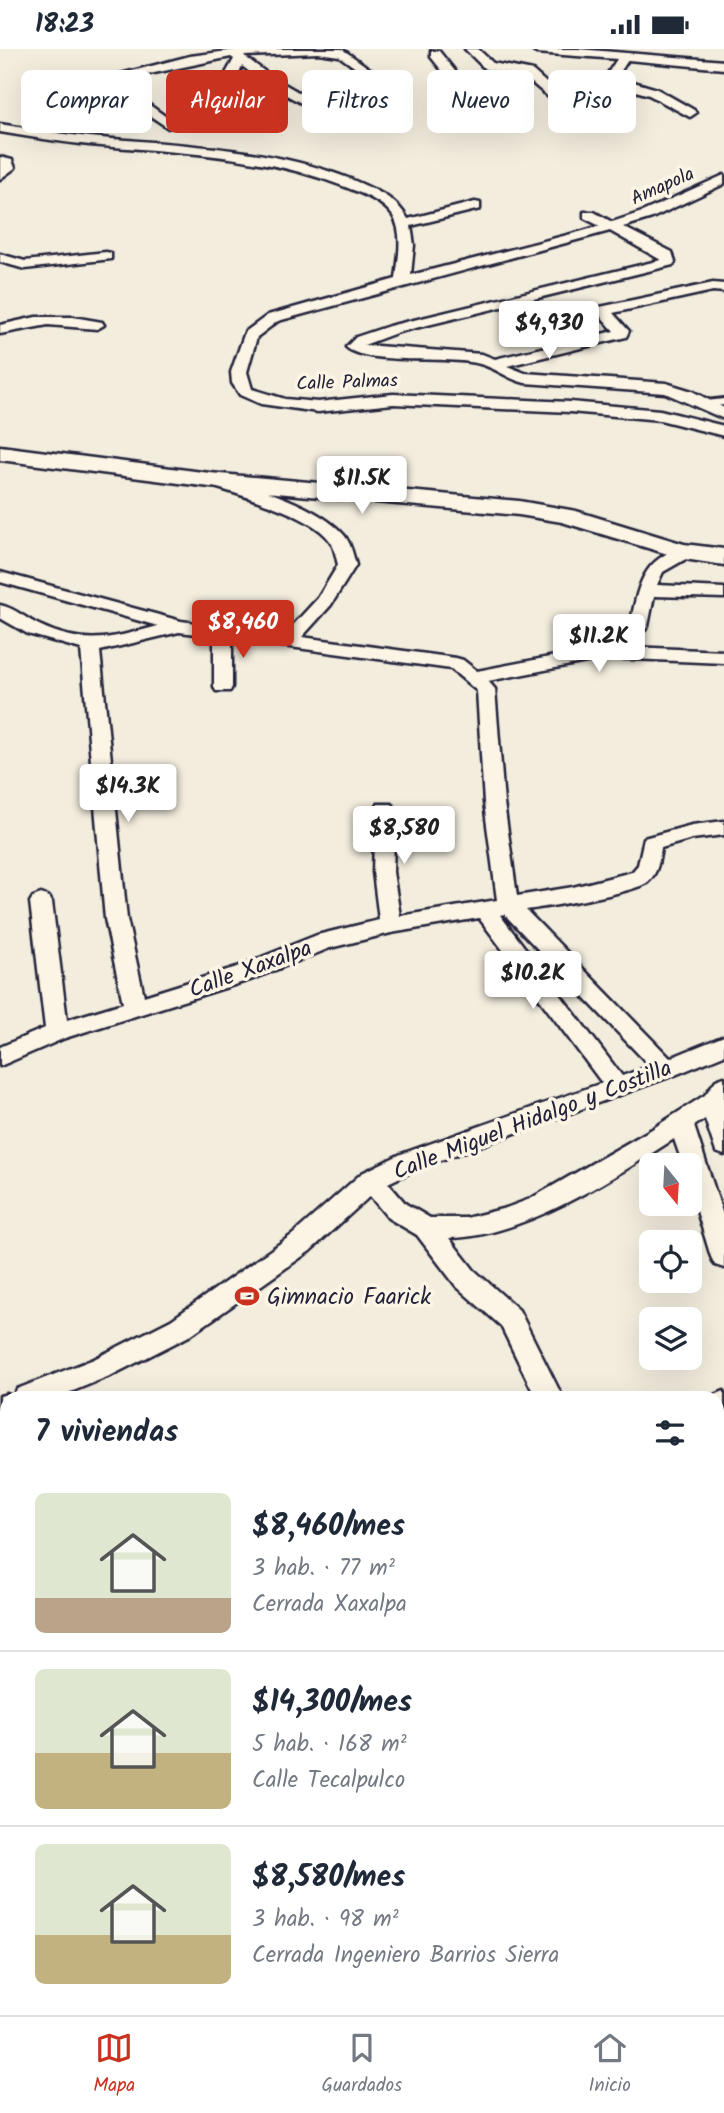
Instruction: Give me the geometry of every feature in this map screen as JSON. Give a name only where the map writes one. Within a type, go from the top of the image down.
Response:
[{"type":"main road","points":[[0,453],[210,480],[519,508],[567,516],[685,552],[724,557]]},
{"type":"street","points":[[542,49],[724,65]]},
{"type":"street","points":[[150,70],[190,60],[285,50],[323,50],[342,53],[366,70]]},
{"type":"street","points":[[448,70],[435,54],[461,51],[489,67],[529,73],[548,90]]},
{"type":"street","points":[[232,70],[237,56]]},
{"type":"street","points":[[237,56],[268,80],[302,99]]},
{"type":"street","points":[[624,58],[610,79],[653,92],[690,113]]},
{"type":"street","points":[[0,128],[51,138],[216,151],[293,164],[333,175],[380,198],[396,210],[404,224],[407,242],[403,282]]},
{"type":"street","points":[[0,161],[7,163],[8,168],[0,175]]},
{"type":"street","name":"Amapola","points":[[614,226],[647,215],[724,179]]},
{"type":"street","points":[[404,224],[475,206]]},
{"type":"street","name":"Calle Palmas","points":[[589,215],[667,255],[668,262],[394,330],[361,340],[354,348],[482,359],[495,364],[508,375],[525,378],[666,388],[724,414]]},
{"type":"street","name":"Calle Palmas","points":[[614,226],[272,318],[250,335],[239,372],[240,383],[246,392],[261,399],[285,404],[318,407],[393,399],[569,407],[660,415],[724,431]]},
{"type":"street","points":[[0,258],[24,265],[106,256]]},
{"type":"street","name":"Calle Palmas","points":[[495,364],[621,334],[622,331],[605,310],[713,287],[724,288]]},
{"type":"street","points":[[0,330],[52,319],[77,320],[97,325]]},
{"type":"street","points":[[210,480],[270,501],[323,524],[341,542],[346,565],[325,601],[288,642]]},
{"type":"street","points":[[639,626],[646,590],[655,569],[685,552]]},
{"type":"street","points":[[0,577],[179,626],[456,664],[486,689],[494,803],[508,905],[667,1069]]},
{"type":"street","points":[[646,590],[724,593]]},
{"type":"street","points":[[0,610],[34,630],[90,646],[109,645],[179,626]]},
{"type":"street","points":[[223,632],[223,687]]},
{"type":"street","points":[[90,646],[116,919],[135,1007]]},
{"type":"street","points":[[473,678],[607,652],[724,657]]},
{"type":"street","points":[[384,809],[383,872],[391,925]]},
{"type":"street","name":"Calle Xaxalpa","points":[[0,1057],[57,1033],[244,973],[325,941],[391,925],[573,895],[639,878],[648,867],[651,843],[692,832],[724,828]]},
{"type":"street","points":[[41,902],[57,1033]]},
{"type":"street","points":[[484,909],[617,1086]]},
{"type":"street","name":"Calle Miguel Hidalgo y Costilla","points":[[43,1391],[103,1367],[180,1328],[301,1243],[371,1180],[410,1161],[667,1069],[724,1045]]},
{"type":"street","points":[[426,1228],[466,1229],[508,1218],[539,1206],[681,1123],[718,1094]]},
{"type":"street","points":[[718,1094],[724,1145]]},
{"type":"street","points":[[681,1123],[724,1257]]},
{"type":"street","points":[[371,1180],[397,1211],[426,1228],[465,1278],[510,1318],[546,1391]]},
{"type":"lane","points":[[706,404],[724,402]]},
{"type":"place","name":"Gimnacio Faarick","points":[[247,1296]]}]
